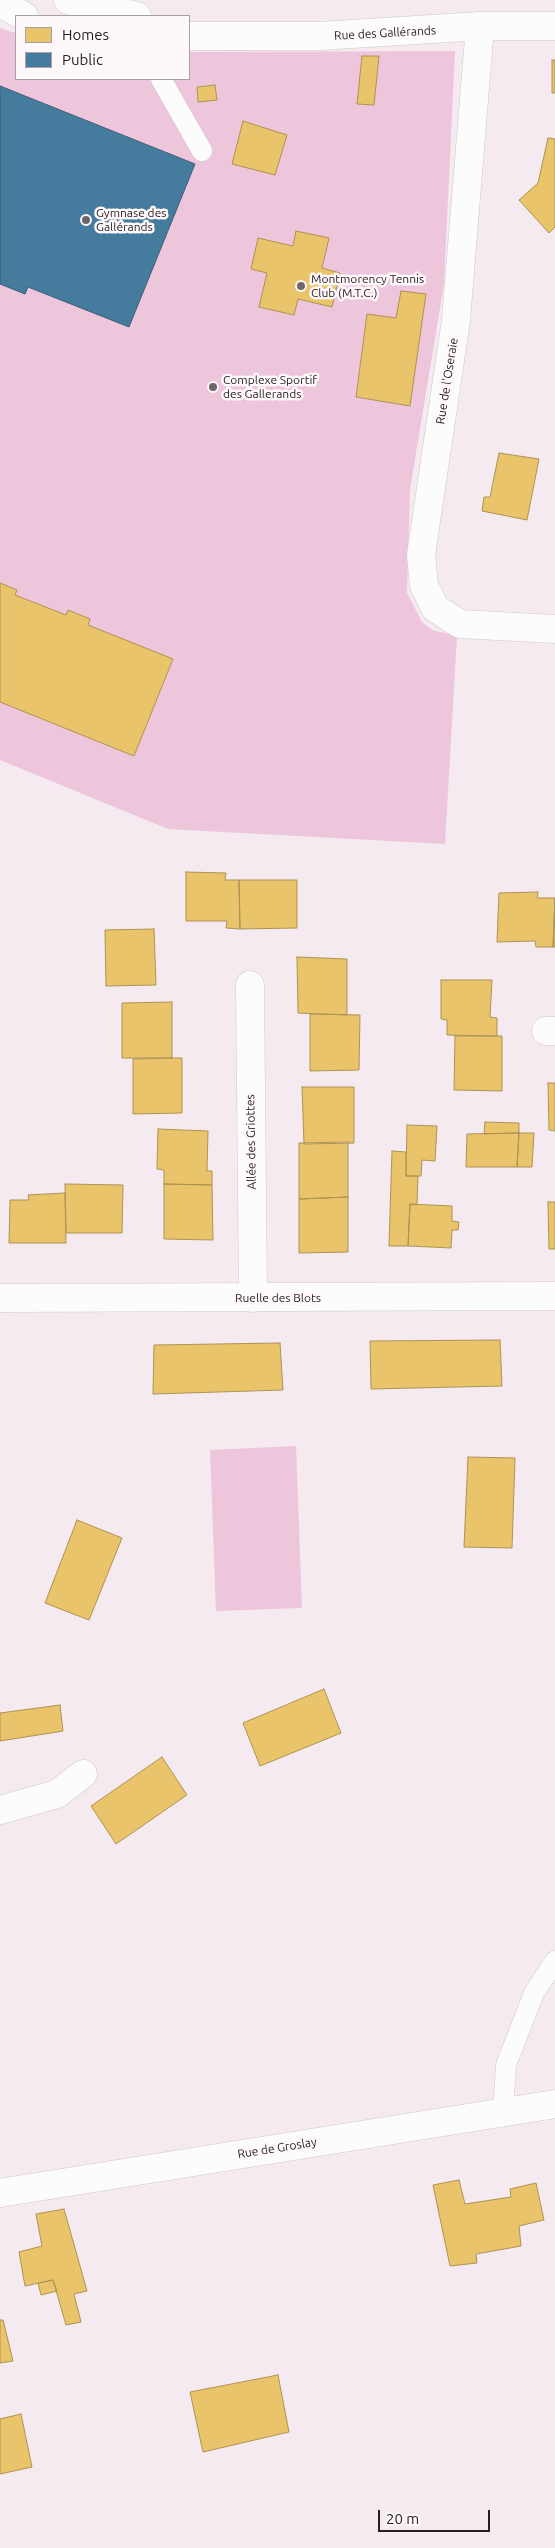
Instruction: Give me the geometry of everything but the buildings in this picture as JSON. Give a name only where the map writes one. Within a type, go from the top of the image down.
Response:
[{"type":"street","points":[[68,0],[133,15]]},
{"type":"street","points":[[0,3],[22,15]]},
{"type":"street","name":"Rue des Gallérands","points":[[190,30],[202,36],[320,36],[480,26],[555,26]]},
{"type":"street","name":"Rue de l'Oseraie","points":[[480,26],[456,320],[421,555],[424,585],[435,608],[460,624],[555,629]]},
{"type":"street","name":"Allée des Griottes","points":[[250,985],[253,1298]]},
{"type":"street","name":"Ruelle des Blots","points":[[0,1298],[555,1296]]},
{"type":"street","points":[[0,1810],[57,1794],[83,1774]]},
{"type":"street","name":"Rue de Groslay","points":[[0,2192],[555,2104]]},
{"type":"lane","points":[[162,80],[202,151]]},
{"type":"lane","points":[[502,2112],[506,2066],[534,1993],[555,1961]]},
{"type":"shaded area","name":"Complexe Sportif des Gallerands","points":[[0,28],[15,33],[15,80],[190,80],[190,52],[455,51],[444,284],[410,489],[407,593],[422,622],[432,630],[457,636],[445,844],[168,829],[0,760]]},
{"type":"shaded area","points":[[296,1446],[302,1608],[216,1611],[210,1450]]},
{"type":"place","name":"Gymnase des Gallérands","points":[[86,220]]},
{"type":"place","name":"Montmorency Tennis Club (M.T.C.)","points":[[301,286]]},
{"type":"place","name":"Complexe Sportif des Gallerands","points":[[213,387]]}]
